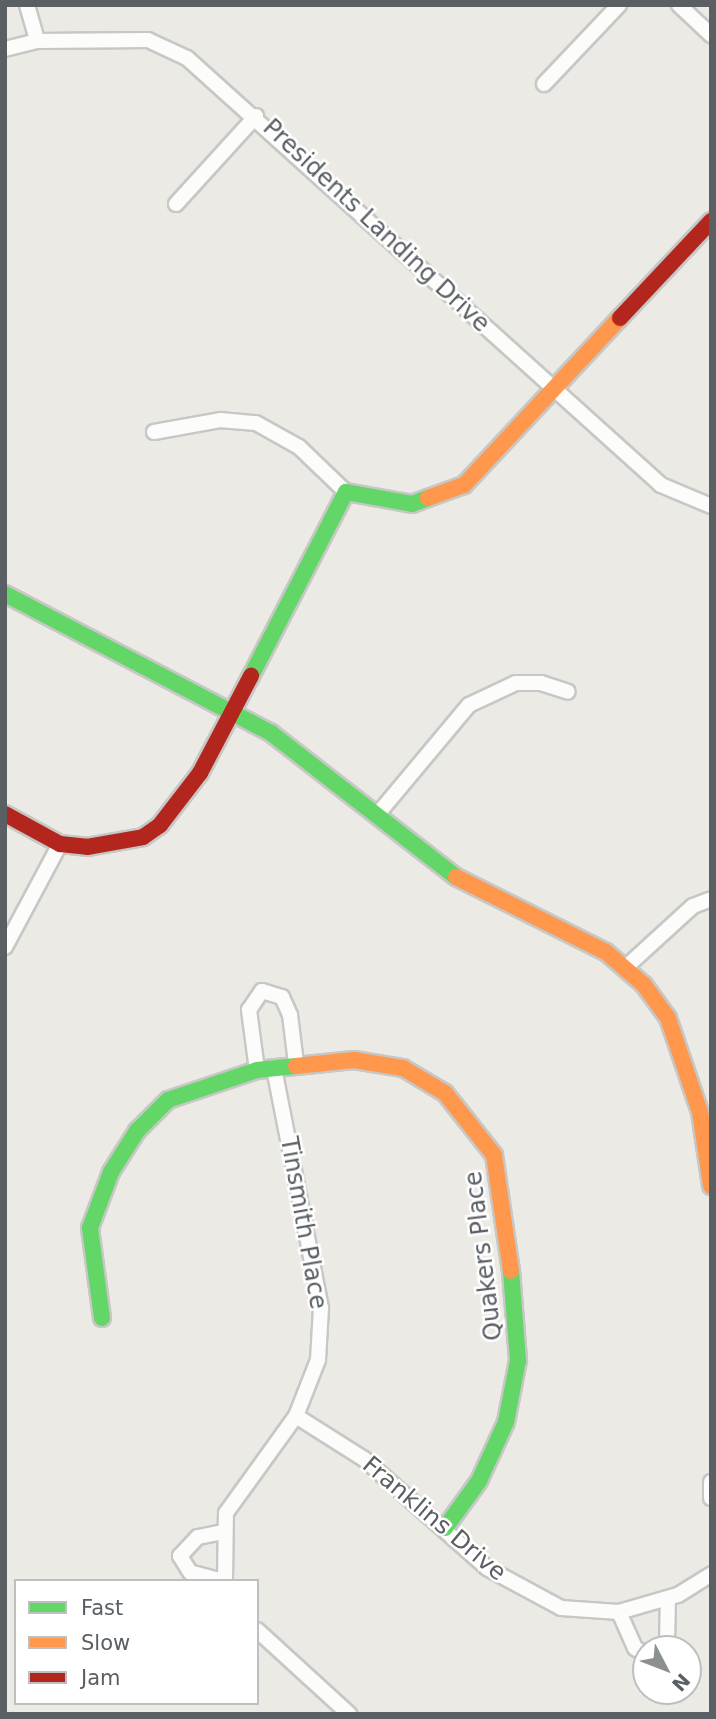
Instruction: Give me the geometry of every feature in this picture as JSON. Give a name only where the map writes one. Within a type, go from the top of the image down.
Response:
[{"type":"street","points":[[27,5],[37,41]]},
{"type":"street","points":[[544,85],[619,5]]},
{"type":"street","points":[[679,5],[711,35]]},
{"type":"street","name":"Presidents Landing Drive","points":[[5,49],[37,41],[148,40],[187,58],[256,116],[554,391],[661,485],[711,506]]},
{"type":"street","points":[[177,205],[256,116]]},
{"type":"street","points":[[153,432],[220,421],[256,424],[299,447],[346,492],[403,504],[435,499],[464,485],[711,221]]},
{"type":"street","points":[[5,814],[60,844],[87,848],[125,842],[160,825],[187,795],[346,492]]},
{"type":"street","points":[[5,594],[271,733],[452,875],[571,929],[625,968],[668,1018],[700,1112],[711,1186]]},
{"type":"street","points":[[377,815],[469,705],[516,683],[568,692]]},
{"type":"street","points":[[5,947],[60,844]]},
{"type":"street","points":[[625,968],[693,906],[711,899]]},
{"type":"street","name":"Tinsmith Place","points":[[223,1532],[236,1496],[296,1416],[318,1360],[321,1308],[266,1069],[249,1010],[262,991],[282,997],[290,1015],[296,1063]]},
{"type":"street","name":"Quakers Place","points":[[102,1318],[90,1228],[111,1172],[137,1131],[168,1100],[266,1069],[296,1063],[354,1060],[403,1068],[445,1093],[494,1155],[517,1312],[518,1360],[506,1422],[479,1481],[446,1528]]},
{"type":"street","name":"Franklins Drive","points":[[296,1416],[364,1459],[446,1528],[487,1568],[533,1597],[561,1608],[619,1612],[668,1598],[711,1574]]},
{"type":"street","points":[[711,1482],[711,1499]]},
{"type":"street","points":[[216,1579],[190,1572],[180,1556],[198,1537],[223,1532],[224,1579]]},
{"type":"street","points":[[667,1635],[668,1598]]},
{"type":"street","points":[[619,1612],[632,1641]]},
{"type":"street","points":[[259,1632],[349,1714]]},
{"type":"traffic: fast","points":[[251,676],[346,492],[412,504],[428,498]]},
{"type":"traffic: fast","points":[[5,594],[271,733],[456,877]]},
{"type":"traffic: fast","points":[[102,1318],[90,1228],[111,1172],[137,1131],[168,1100],[257,1070],[296,1066]]},
{"type":"traffic: fast","points":[[445,1528],[479,1481],[506,1422],[518,1360],[511,1271]]},
{"type":"traffic: slow","points":[[428,498],[464,485],[620,318]]},
{"type":"traffic: slow","points":[[456,877],[606,952],[644,985],[668,1018],[700,1112],[711,1186]]},
{"type":"traffic: slow","points":[[296,1066],[354,1060],[403,1068],[445,1093],[494,1155],[511,1271]]},
{"type":"traffic: jam","points":[[620,318],[711,221]]},
{"type":"traffic: jam","points":[[5,814],[60,844],[87,847],[143,837],[160,825],[200,773],[251,676]]}]
